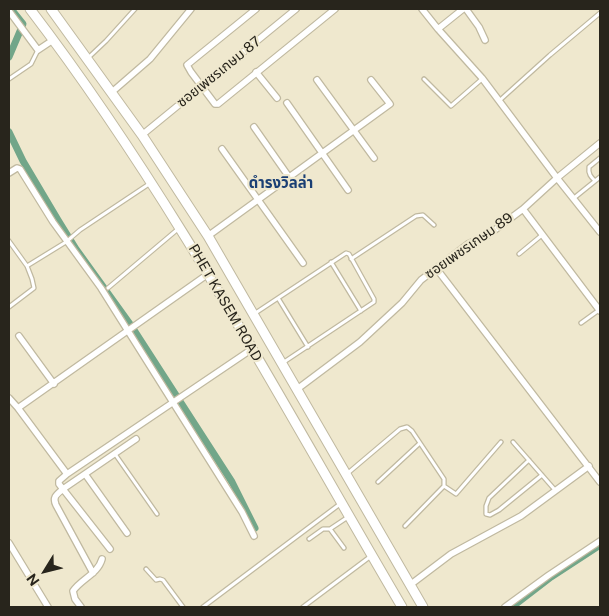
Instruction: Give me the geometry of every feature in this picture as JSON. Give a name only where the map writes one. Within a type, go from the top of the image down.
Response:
[{"type":"main road","name":"PHET KASEM ROAD","points":[[30,9],[128,146],[180,227],[401,607]]},
{"type":"main road","name":"PHET KASEM ROAD","points":[[52,9],[142,135],[208,236],[423,607]]},
{"type":"main road","points":[[110,120],[124,110]]},
{"type":"main road","points":[[128,146],[142,135]]},
{"type":"main road","points":[[167,207],[182,196]]},
{"type":"street","points":[[112,92],[150,59],[191,9]]},
{"type":"street","points":[[256,9],[187,66],[215,104],[218,104],[335,9]]},
{"type":"street","name":"ซอยเพชรเกษม 87","points":[[142,135],[296,9]]},
{"type":"street","points":[[422,9],[482,78],[600,232]]},
{"type":"street","points":[[438,29],[464,9],[479,27],[485,40]]},
{"type":"street","points":[[10,13],[38,50],[53,40]]},
{"type":"street","points":[[256,72],[277,98]]},
{"type":"street","points":[[317,80],[374,158]]},
{"type":"street","points":[[208,236],[390,104],[371,80]]},
{"type":"street","points":[[286,103],[348,190]]},
{"type":"street","points":[[254,127],[289,177]]},
{"type":"street","name":"ซอยเพชรเกษม 89","points":[[296,390],[360,342],[402,303],[421,280],[468,244],[488,235],[600,143]]},
{"type":"street","points":[[222,149],[303,263]]},
{"type":"street","points":[[9,174],[17,168],[20,169],[53,222],[131,329],[242,512],[254,536]]},
{"type":"street","points":[[523,208],[600,310]]},
{"type":"street","points":[[436,268],[600,482]]},
{"type":"street","points":[[18,408],[208,274]]},
{"type":"street","points":[[19,336],[54,384]]},
{"type":"street","points":[[110,549],[59,484],[59,481],[252,349]]},
{"type":"street","points":[[9,398],[67,474]]},
{"type":"street","points":[[93,572],[55,502],[56,495],[136,439]]},
{"type":"street","points":[[410,585],[450,554],[521,516],[589,466]]},
{"type":"street","points":[[85,474],[127,533]]},
{"type":"street","points":[[505,607],[600,541]]},
{"type":"street","points":[[9,543],[48,607]]},
{"type":"street","points":[[81,607],[72,591],[100,565],[102,559]]},
{"type":"lane","points":[[88,58],[135,9]]},
{"type":"lane","points":[[499,102],[600,14]]},
{"type":"lane","points":[[9,78],[31,64],[38,50]]},
{"type":"lane","points":[[424,79],[451,106],[482,78]]},
{"type":"lane","points":[[595,181],[590,175],[589,167],[600,158]]},
{"type":"lane","points":[[574,198],[600,178]]},
{"type":"lane","points":[[27,266],[67,241],[80,230],[151,182]]},
{"type":"lane","points":[[351,259],[416,216],[424,215],[434,225]]},
{"type":"lane","points":[[108,288],[180,227]]},
{"type":"lane","points":[[519,254],[542,234]]},
{"type":"lane","points":[[9,241],[27,266],[34,288],[9,307]]},
{"type":"lane","points":[[253,314],[331,262],[346,253],[349,254],[374,299],[373,303],[281,364]]},
{"type":"lane","points":[[331,262],[361,312]]},
{"type":"lane","points":[[278,298],[308,347]]},
{"type":"lane","points":[[581,323],[600,310]]},
{"type":"lane","points":[[345,475],[400,429],[407,427],[412,431],[444,480],[444,486],[405,526]]},
{"type":"lane","points":[[444,486],[456,494],[501,442]]},
{"type":"lane","points":[[513,442],[555,490]]},
{"type":"lane","points":[[378,482],[420,443]]},
{"type":"lane","points":[[115,454],[158,514]]},
{"type":"lane","points":[[530,460],[489,498],[486,514],[490,515],[499,510],[542,475]]},
{"type":"lane","points":[[203,607],[341,502]]},
{"type":"lane","points":[[309,539],[323,529],[330,529],[349,516]]},
{"type":"lane","points":[[330,529],[344,548]]},
{"type":"lane","points":[[303,607],[372,556]]},
{"type":"lane","points":[[146,569],[156,580],[163,580],[183,607]]},
{"type":"waterway","points":[[9,57],[23,24],[11,9]]},
{"type":"waterway","points":[[9,132],[23,161],[76,249],[130,324],[232,482],[255,528]]},
{"type":"waterway","points":[[512,607],[551,577],[600,545]]},
{"type":"district","name":"ดำรงวิลล่า","points":[[281,183]]}]
